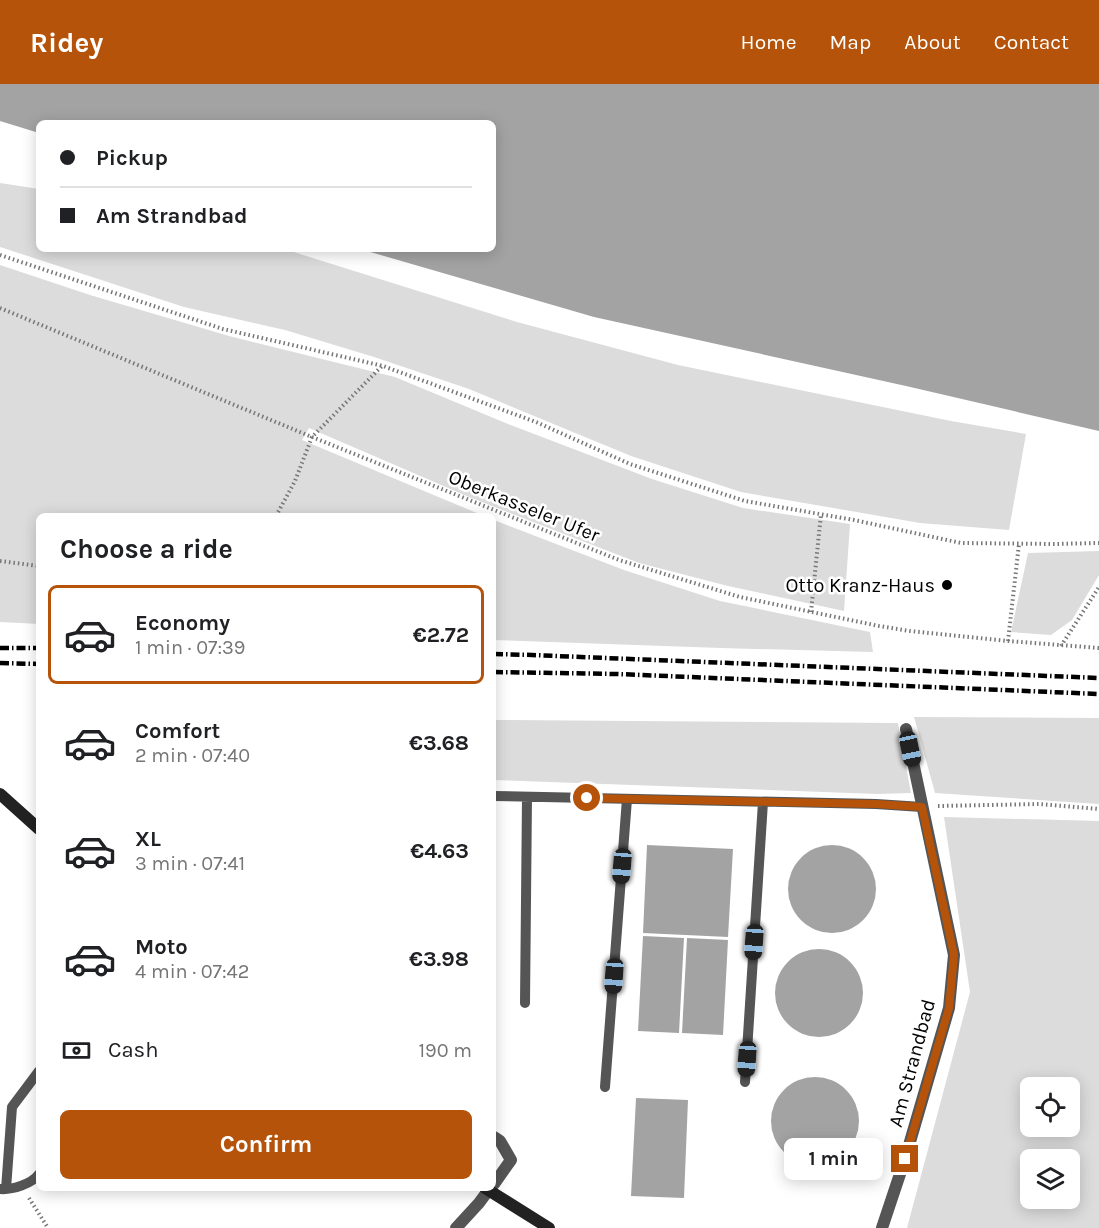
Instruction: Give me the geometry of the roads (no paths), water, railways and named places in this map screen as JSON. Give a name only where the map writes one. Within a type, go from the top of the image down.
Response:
[{"type":"main road","points":[[0,794],[36,826]]},
{"type":"main road","points":[[494,1191],[549,1228]]},
{"type":"street","name":"Am Strandbad","points":[[882,1228],[905,1159],[949,1008],[954,955],[906,729]]},
{"type":"street","points":[[496,1138],[500,1141],[510,1160],[496,1179]]},
{"type":"street","points":[[456,1228],[487,1191]]},
{"type":"lane","points":[[496,796],[922,807]]},
{"type":"lane","points":[[525,1003],[528,797]]},
{"type":"lane","points":[[605,1087],[627,799]]},
{"type":"lane","points":[[745,1082],[763,802]]},
{"type":"lane","points":[[36,1075],[12,1107],[3,1189],[36,1178]]},
{"type":"railway","points":[[0,648],[36,648]]},
{"type":"railway","points":[[496,654],[1099,678]]},
{"type":"railway","points":[[0,663],[36,664]]},
{"type":"railway","points":[[496,672],[617,674],[1099,694]]},
{"type":"place","name":"Otto Kranz-Haus","points":[[947,585]]}]
